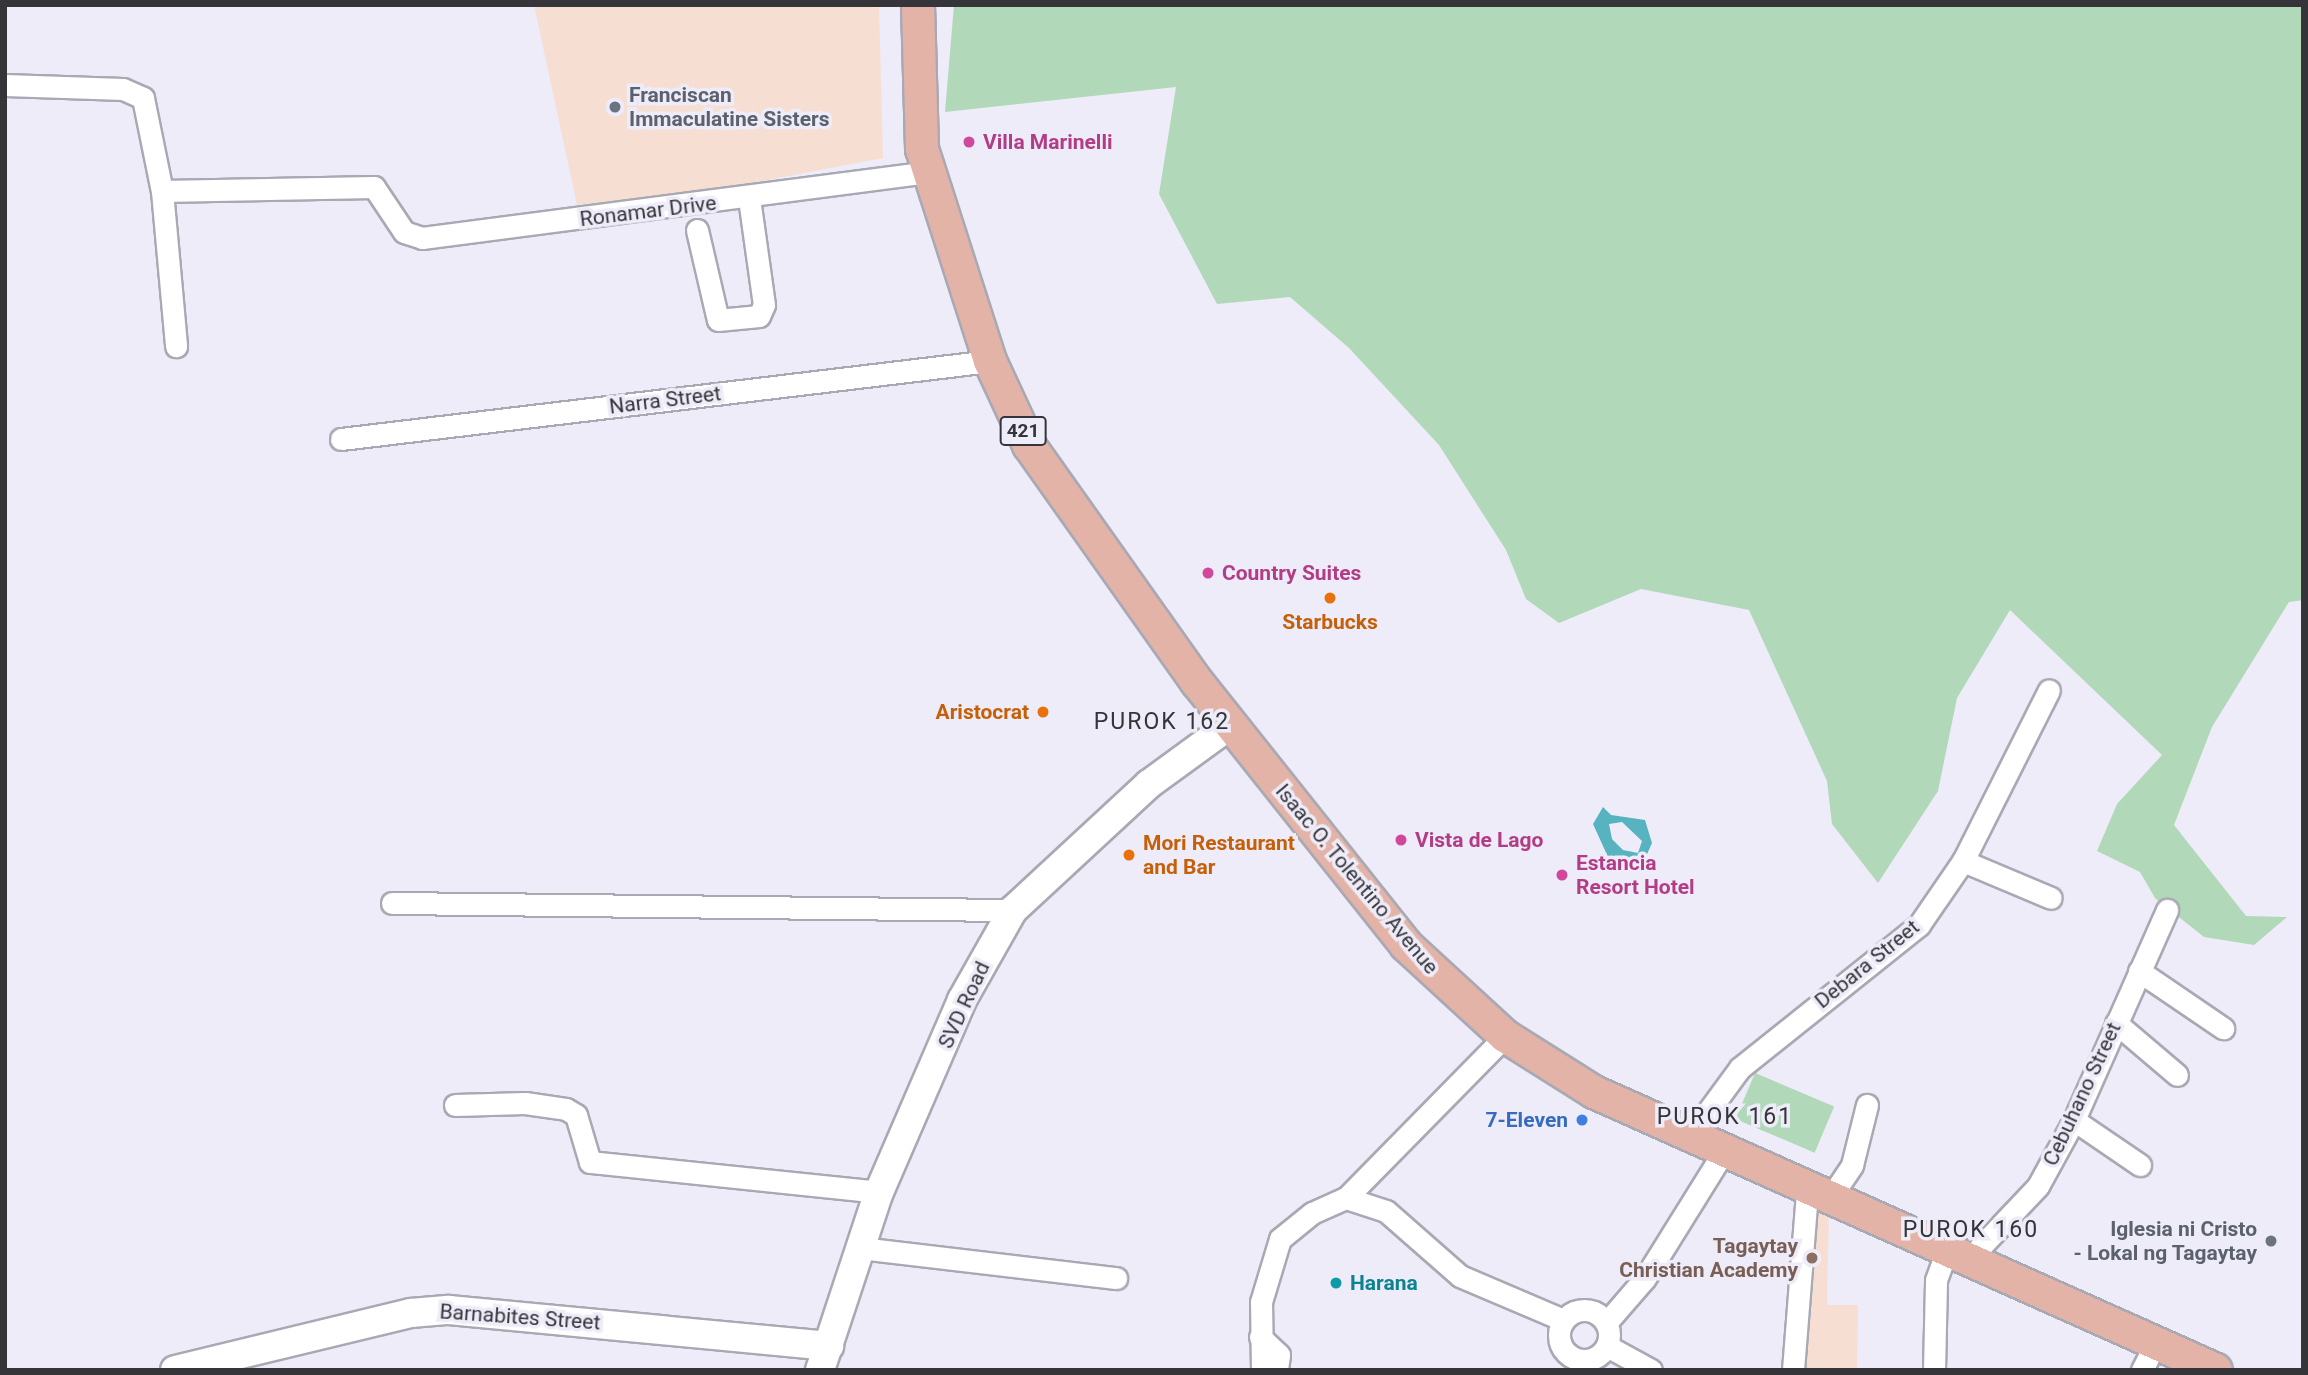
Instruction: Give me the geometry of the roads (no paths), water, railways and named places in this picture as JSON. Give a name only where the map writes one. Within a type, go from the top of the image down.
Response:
[{"type":"main road","name":"Isaac O. Tolentino Avenue","points":[[918,5],[916,81],[928,172],[990,361],[1029,444],[1230,725],[1406,945],[1505,1036],[1594,1092],[1958,1255],[2149,1356],[2216,1370]]},
{"type":"main road","name":"SVD Road","points":[[824,1358],[879,1192],[962,1000],[1013,910],[1149,783],[1230,725]]},
{"type":"main road","name":"Barnabites Street","points":[[175,1370],[411,1312],[449,1310],[824,1358]]},
{"type":"street","points":[[5,85],[123,89],[143,98],[162,191],[176,346]]},
{"type":"street","name":"Ronamar Drive","points":[[162,191],[374,187],[388,199],[404,232],[422,238],[748,198],[928,172]]},
{"type":"street","points":[[697,230],[718,320],[759,316],[764,304],[748,198]]},
{"type":"street","name":"Narra Street","points":[[341,439],[990,361]]},
{"type":"street","name":"Debara Street","points":[[1690,1136],[1740,1068],[1919,925],[1963,861],[2049,690]]},
{"type":"street","points":[[1963,861],[2051,898]]},
{"type":"street","points":[[392,903],[1013,910]]},
{"type":"street","name":"Cebuhano Street","points":[[1958,1255],[2038,1186],[2074,1120],[2167,910]]},
{"type":"street","points":[[2139,971],[2223,1028]]},
{"type":"street","points":[[2116,1023],[2177,1075]]},
{"type":"street","points":[[1262,1370],[1261,1302],[1280,1238],[1312,1213],[1346,1198],[1505,1036]]},
{"type":"street","points":[[454,1105],[525,1103],[566,1109],[576,1115],[590,1162],[879,1192]]},
{"type":"street","points":[[1793,1370],[1807,1193],[1816,1192],[1852,1165],[1867,1105]]},
{"type":"street","points":[[2074,1120],[2140,1165]]},
{"type":"street","points":[[1563,1320],[1561,1345],[1572,1357],[1596,1358],[1607,1346],[1607,1322],[1645,1278],[1724,1151]]},
{"type":"street","points":[[1346,1198],[1386,1212],[1460,1276],[1563,1320],[1585,1309],[1607,1322]]},
{"type":"street","points":[[860,1248],[1116,1278]]},
{"type":"street","points":[[1934,1370],[1936,1280],[1958,1255]]},
{"type":"street","points":[[1260,1336],[1279,1355],[1277,1370]]},
{"type":"street","points":[[1607,1346],[1651,1370]]},
{"type":"water","points":[[1603,807],[1611,815],[1645,820],[1652,843],[1644,861],[1608,857],[1593,824]],"holes":[[[1622,822],[1642,841],[1638,853],[1623,850],[1612,839],[1609,824]]]},
{"type":"place","name":"Franciscan Immaculatine Sisters","points":[[615,107]]},
{"type":"place","name":"Villa Marinelli","points":[[969,142]]},
{"type":"place","name":"Country Suites","points":[[1208,573]]},
{"type":"place","name":"Starbucks","points":[[1330,598]]},
{"type":"place","name":"Aristocrat","points":[[1043,712]]},
{"type":"place","name":"Vista de Lago","points":[[1401,840]]},
{"type":"place","name":"Mori Restaurant and Bar","points":[[1129,855]]},
{"type":"place","name":"Estancia Resort Hotel","points":[[1562,875]]},
{"type":"place","name":"7-Eleven","points":[[1582,1120]]},
{"type":"place","name":"Iglesia ni Cristo - Lokal ng Tagaytay","points":[[2271,1241]]},
{"type":"place","name":"Tagaytay Christian Academy","points":[[1812,1258]]},
{"type":"place","name":"Harana","points":[[1336,1283]]},
{"type":"district","name":"PUROK 162","points":[[1162,722]]},
{"type":"district","name":"PUROK 161","points":[[1725,1117]]},
{"type":"district","name":"PUROK 160","points":[[1971,1230]]}]
